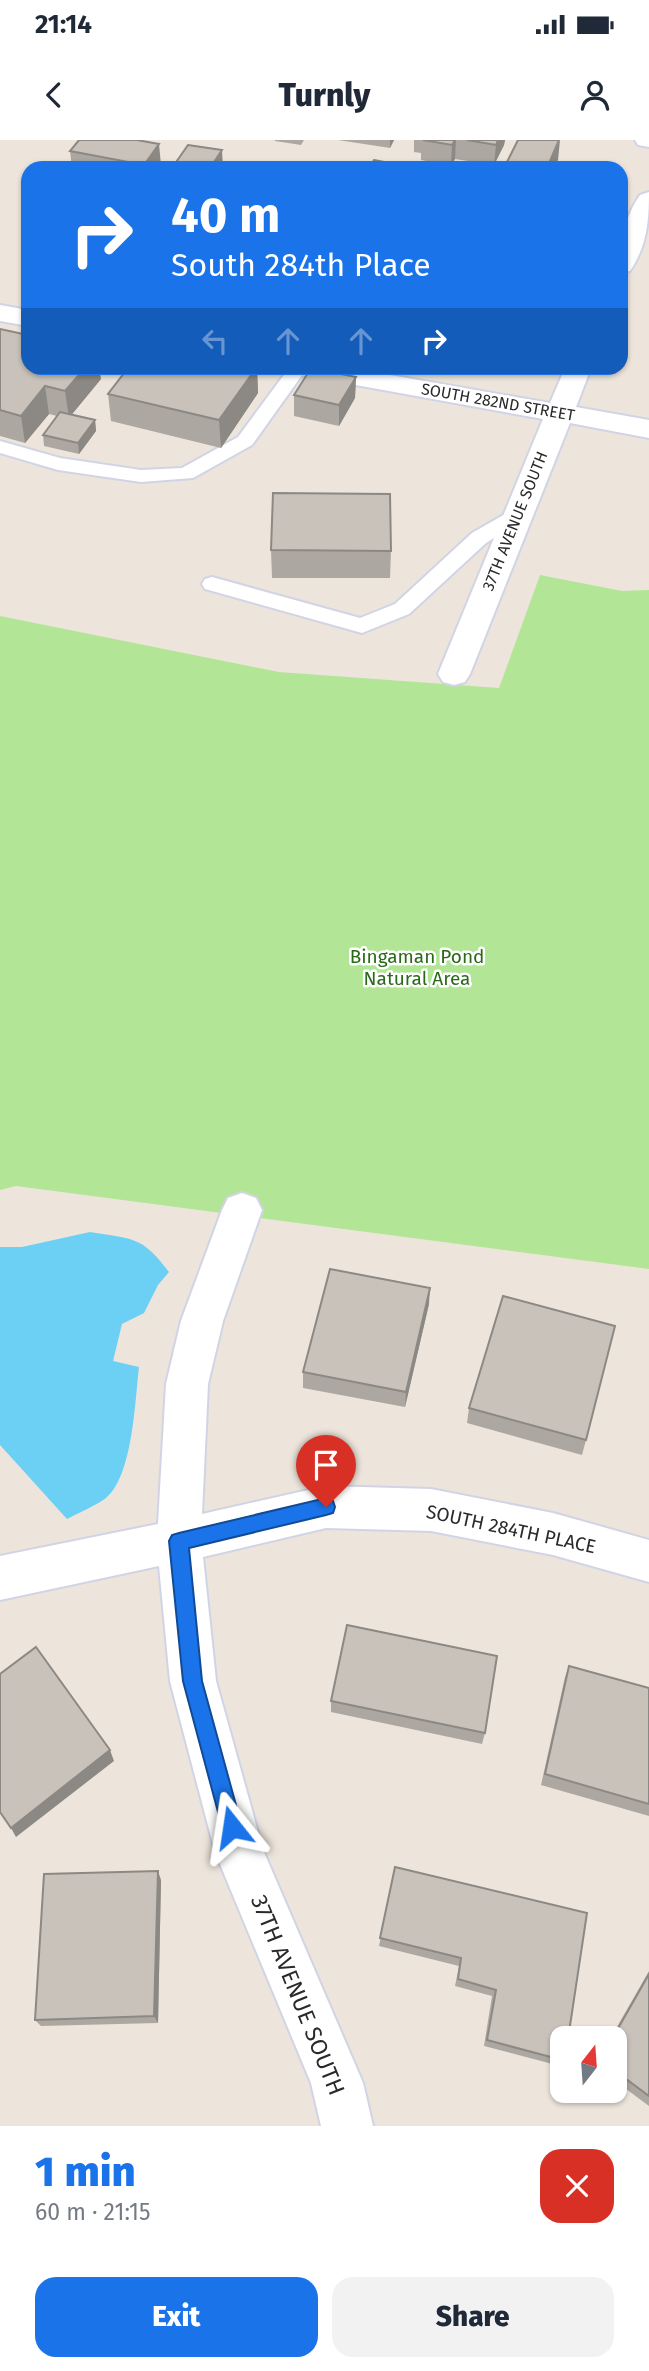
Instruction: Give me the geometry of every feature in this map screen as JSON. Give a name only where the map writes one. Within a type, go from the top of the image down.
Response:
[{"type":"street","points":[[628,249],[649,200]]},
{"type":"street","points":[[0,313],[21,317]]},
{"type":"street","name":"SOUTH 282ND STREET","points":[[345,375],[649,429]]},
{"type":"street","name":"37TH AVENUE SOUTH","points":[[454,674],[575,375]]},
{"type":"street","name":"37TH AVENUE SOUTH","points":[[242,1210],[202,1321],[187,1384],[179,1541],[192,1681],[239,1852],[337,2083],[347,2126]]},
{"type":"street","name":"SOUTH 284TH PLACE","points":[[0,1578],[326,1507],[431,1510],[554,1534],[649,1561]]},
{"type":"lane","points":[[0,447],[58,464],[141,476],[186,474],[246,440],[293,375]]},
{"type":"lane","points":[[212,584],[362,626],[402,609],[480,538],[519,512]]},
{"type":"green space","name":"Bingaman Pond Natural Area","points":[[540,575],[622,591],[649,590],[649,1269],[16,1186],[0,1190],[0,616],[279,672],[499,688]]},
{"type":"water","points":[[90,1232],[136,1241],[160,1260],[169,1272],[158,1285],[144,1313],[122,1324],[113,1361],[139,1367],[131,1437],[122,1473],[106,1498],[67,1519],[0,1445],[0,1247],[22,1247]]},
{"type":"building","points":[[79,140],[137,140],[159,144],[147,161],[123,161],[70,151]]},
{"type":"building","points":[[423,140],[455,140],[452,145]]},
{"type":"building","points":[[467,140],[498,140],[496,145]]},
{"type":"building","points":[[518,140],[559,140],[550,161],[508,161]]},
{"type":"building","points":[[188,145],[222,150],[215,161],[177,161]]},
{"type":"building","points":[[0,329],[21,334],[21,375],[79,375],[65,391],[45,386],[21,416],[0,410]]},
{"type":"building","points":[[123,375],[251,375],[219,420],[108,394]]},
{"type":"building","points":[[307,375],[356,377],[339,405],[294,395]]},
{"type":"building","points":[[60,412],[95,420],[78,443],[43,435]]},
{"type":"building","points":[[273,493],[390,494],[391,551],[271,550]]},
{"type":"building","points":[[330,1269],[430,1288],[406,1392],[303,1372]]},
{"type":"building","points":[[503,1296],[615,1326],[586,1440],[469,1408]]},
{"type":"building","points":[[347,1625],[497,1656],[485,1733],[331,1701]]},
{"type":"building","points":[[36,1647],[110,1750],[11,1828],[0,1812],[0,1674]]},
{"type":"building","points":[[569,1666],[649,1688],[649,1804],[545,1774]]},
{"type":"building","points":[[395,1867],[587,1913],[570,2026],[550,2026],[550,2057],[487,2040],[496,1990],[458,1979],[461,1958],[380,1938]]},
{"type":"building","points":[[158,1871],[154,2016],[35,2020],[44,1874]]},
{"type":"building","points":[[649,1974],[649,2096],[627,2080],[627,2026],[619,2026]]},
{"type":"route","points":[[232,1827],[192,1681],[179,1541],[326,1507]]}]
